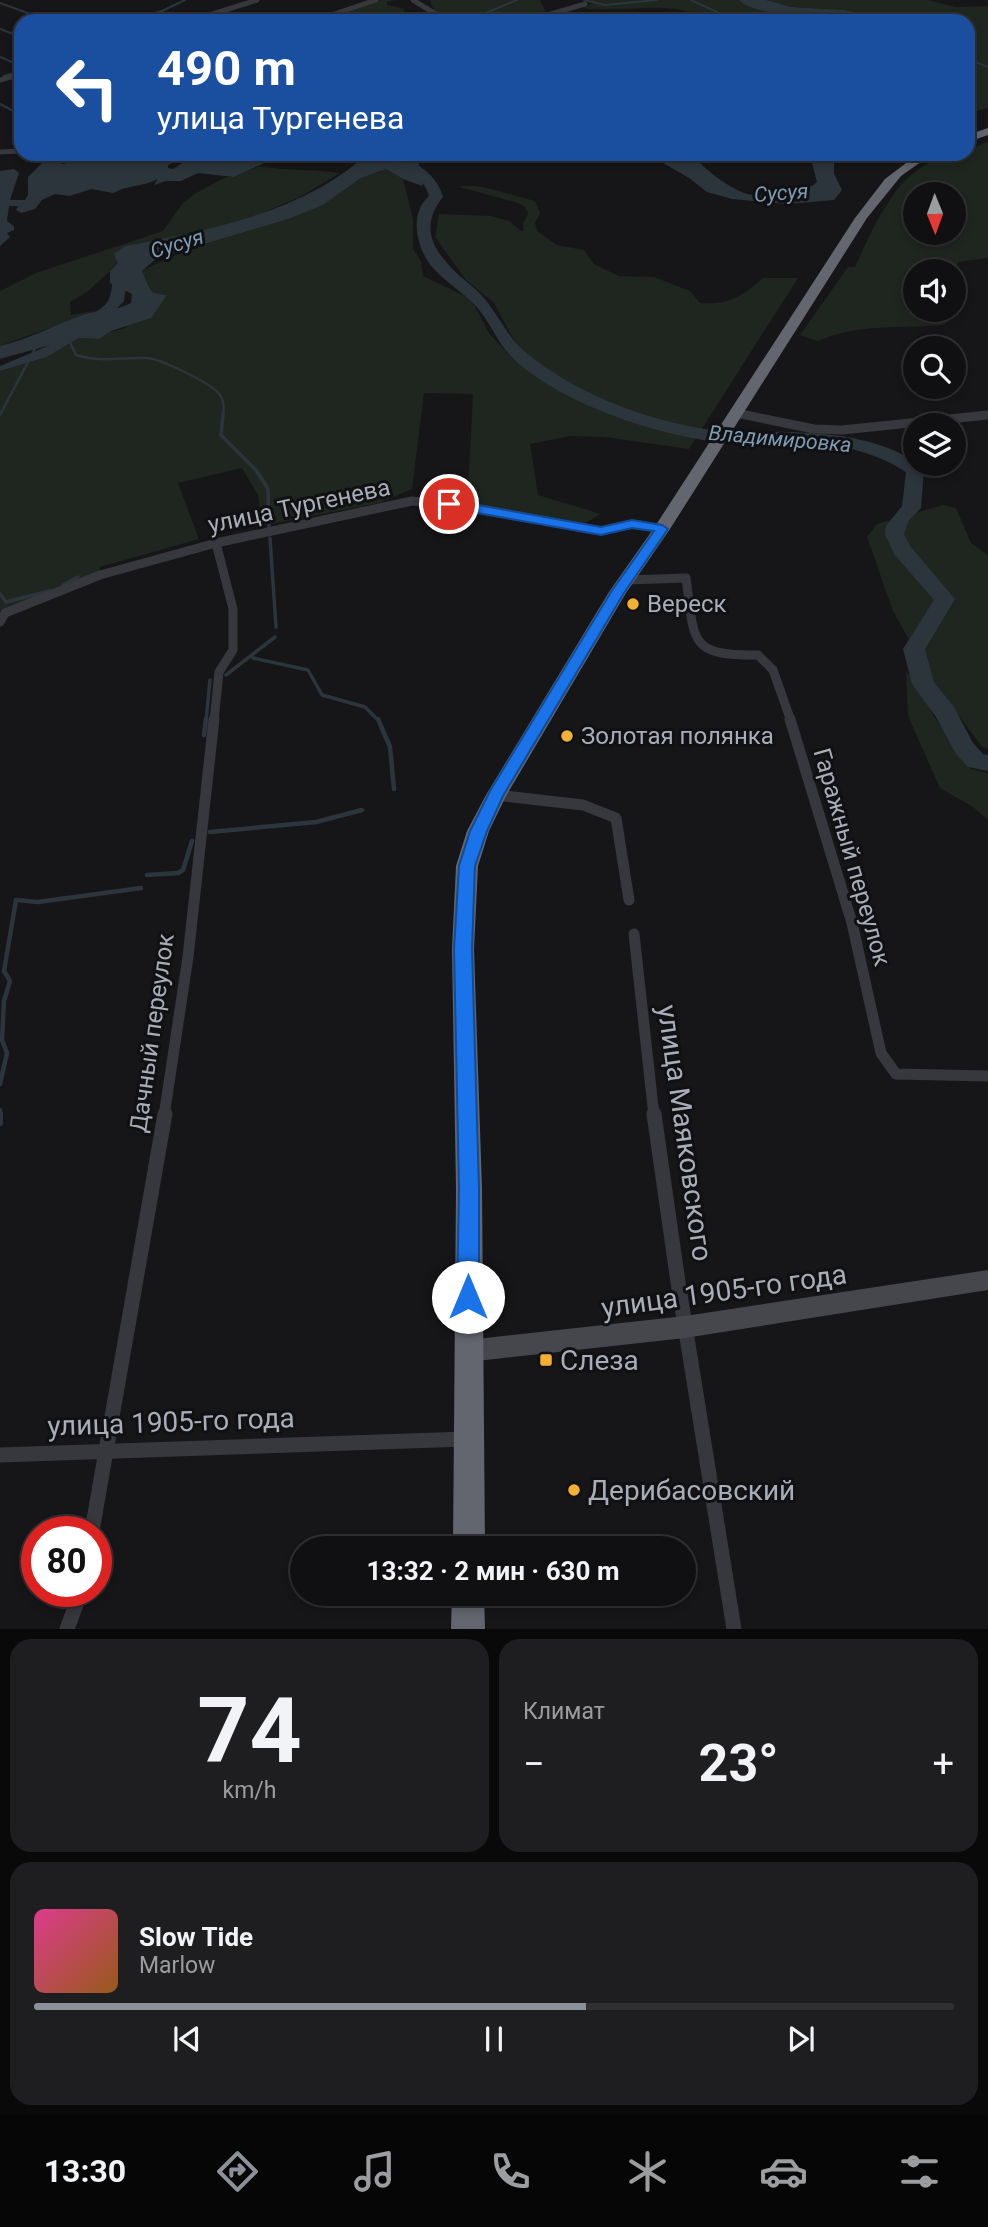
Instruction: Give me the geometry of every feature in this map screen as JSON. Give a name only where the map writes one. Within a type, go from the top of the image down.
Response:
[{"type":"highway","points":[[468,1536],[469,1189],[463,949],[467,866],[478,831],[496,795],[627,580],[730,419],[889,180],[914,161]]},
{"type":"highway","points":[[468,1606],[468,1629]]},
{"type":"street","points":[[212,14],[257,0]]},
{"type":"street","points":[[335,14],[376,0]]},
{"type":"street","points":[[413,0],[436,14]]},
{"type":"street","points":[[551,14],[585,4]]},
{"type":"street","points":[[730,419],[842,430],[988,415]]},
{"type":"street","name":"улица Тургенева","points":[[0,622],[5,612],[100,575],[216,543],[412,501],[466,506],[601,531],[632,524],[662,529]]},
{"type":"street","name":"Дачный переулок","points":[[94,1516],[158,1160],[188,957],[219,672],[233,650],[233,609],[216,543]]},
{"type":"street","name":"Гаражный переулок","points":[[627,580],[686,578],[695,630],[703,648],[715,654],[758,655],[773,670],[804,757],[852,923],[881,1053],[897,1074],[988,1076]]},
{"type":"street","points":[[496,795],[583,805],[616,818],[629,900]]},
{"type":"street","name":"улица Маяковского","points":[[634,934],[642,1027],[685,1327],[734,1629]]},
{"type":"street","name":"улица 1905-го года","points":[[468,1351],[685,1327],[988,1280]]},
{"type":"street","name":"улица 1905-го года","points":[[0,1455],[470,1439]]},
{"type":"street","points":[[68,1629],[76,1607]]},
{"type":"shaded area","points":[[381,0],[396,0],[387,2],[387,5],[405,9],[407,14],[351,14],[348,12]]},
{"type":"shaded area","points":[[430,0],[540,0],[547,14],[441,14],[434,11]]},
{"type":"shaded area","points":[[589,0],[739,0],[757,9],[787,14],[694,14],[670,8],[583,8],[593,3]]},
{"type":"shaded area","points":[[766,0],[928,0],[956,7],[988,6],[988,108],[975,111],[975,14],[865,14],[780,6]]},
{"type":"shaded area","points":[[988,142],[988,258],[966,261],[903,259],[903,322],[947,322],[944,325],[849,331],[818,341],[800,335],[848,267],[855,267],[884,209],[903,184],[903,245],[966,245],[966,182],[905,182],[936,161],[975,161],[975,147]]},
{"type":"shaded area","points":[[260,166],[340,173],[298,198],[243,221],[170,238],[118,264],[87,292],[70,302],[71,315],[98,310],[0,346],[0,291],[36,273],[163,231],[183,203],[196,193],[226,177],[234,177]]},
{"type":"shaded area","points":[[386,169],[403,179],[413,219],[413,249],[421,261],[423,276],[471,299],[489,333],[513,359],[542,378],[511,335],[494,303],[466,280],[435,237],[439,214],[491,216],[509,221],[521,231],[524,230],[523,224],[528,213],[524,206],[515,202],[459,187],[476,186],[535,201],[540,213],[535,223],[537,231],[557,245],[584,250],[594,264],[619,276],[654,277],[690,291],[700,303],[727,301],[763,278],[798,278],[689,449],[605,437],[570,436],[530,444],[538,495],[601,514],[573,530],[433,508],[436,490],[468,491],[473,394],[424,393],[412,489],[379,503],[261,526],[258,495],[242,468],[178,483],[199,539],[100,567],[100,575],[5,613],[0,610],[0,371],[47,357],[79,338],[99,339],[108,332],[123,329],[167,296],[153,291],[141,271],[189,249],[323,205],[361,178]]},
{"type":"shaded area","points":[[943,505],[956,508],[971,543],[988,555],[988,749],[982,747],[929,675],[893,611],[867,537],[877,524]]},
{"type":"shaded area","points":[[906,671],[971,769],[988,773],[988,820],[973,807],[940,788],[908,716]]},
{"type":"water","points":[[739,0],[766,0],[791,7],[865,14],[780,14],[750,7]]},
{"type":"water","points":[[44,161],[63,164],[176,161],[168,165],[168,168],[173,169],[182,163],[199,161],[269,161],[234,177],[198,173],[181,181],[166,181],[154,185],[158,179],[113,193],[91,189],[70,196],[55,194],[42,200],[35,209],[21,213],[16,210],[18,206],[9,206],[7,221],[14,226],[14,230],[7,233],[10,237],[0,246],[0,171],[14,169],[19,173],[10,200],[25,200],[28,195],[28,177]]},
{"type":"water","points":[[358,161],[418,161],[424,178],[422,186],[386,169],[361,178],[323,205],[288,219],[157,258],[142,271],[152,291],[167,295],[151,318],[111,331],[99,339],[79,338],[47,357],[0,371],[0,366],[50,345],[0,359],[0,346],[83,315],[131,303],[132,294],[110,283],[110,271],[118,264],[114,254],[125,246],[221,226],[253,216],[285,205],[342,174]]},
{"type":"water","points":[[660,161],[699,161],[730,186],[744,193],[761,196],[803,190],[817,182],[813,161],[834,161],[834,174],[842,190],[834,200],[787,204],[732,199],[707,192]]},
{"type":"waterway","points":[[151,14],[185,0]]},
{"type":"waterway","points":[[483,14],[517,0]]},
{"type":"waterway","points":[[584,0],[605,5],[657,0]]},
{"type":"waterway","points":[[691,0],[721,14]]},
{"type":"waterway","points":[[0,3],[30,14]]},
{"type":"waterway","points":[[0,29],[14,34]]},
{"type":"waterway","points":[[0,57],[14,63]]},
{"type":"waterway","points":[[975,62],[988,67]]},
{"type":"waterway","points":[[4,76],[14,73]]},
{"type":"waterway","points":[[0,104],[14,111]]},
{"type":"waterway","name":"Владимировка","points":[[398,161],[426,177],[434,190],[436,197],[428,204],[424,232],[434,260],[478,299],[504,339],[523,359],[548,377],[612,408],[681,429],[740,439],[788,437],[855,444],[887,454],[915,470],[911,508],[901,517],[895,534],[901,549],[945,599],[914,649],[923,684],[946,713],[964,748],[976,761],[988,763]]},
{"type":"waterway","name":"Сусуя","points":[[80,327],[97,320],[118,298],[121,271],[132,260]]},
{"type":"waterway","points":[[68,338],[76,355],[103,359],[147,358],[186,373],[220,395],[223,414]]},
{"type":"waterway","points":[[0,415],[37,345]]},
{"type":"waterway","points":[[223,414],[221,435],[256,470],[268,489],[269,528]]},
{"type":"waterway","points":[[270,538],[276,627]]},
{"type":"waterway","points":[[63,585],[78,577]]},
{"type":"waterway","points":[[0,594],[6,602],[49,591]]},
{"type":"waterway","points":[[226,675],[275,637]]},
{"type":"waterway","points":[[253,658],[308,670],[322,695],[365,707],[379,721]]},
{"type":"waterway","points":[[206,721],[210,680]]},
{"type":"waterway","points":[[204,735],[206,719]]},
{"type":"waterway","points":[[379,721],[390,747],[394,789]]},
{"type":"waterway","points":[[210,832],[316,822],[362,810]]},
{"type":"waterway","points":[[147,875],[178,873],[183,870],[192,841]]},
{"type":"waterway","points":[[0,1084],[7,1053],[2,1040],[4,1001],[10,981],[4,971],[16,900],[38,902],[141,888]]},
{"type":"waterway","points":[[0,1110],[0,1123]]},
{"type":"place","name":"Вереск","points":[[633,604]]},
{"type":"place","name":"Золотая полянка","points":[[567,736]]},
{"type":"place","name":"Слеза","points":[[546,1360]]},
{"type":"place","name":"Дерибасовский","points":[[574,1490]]},
{"type":"route","points":[[449,504],[601,531],[632,524],[662,529],[618,592],[496,795],[478,831],[467,866],[463,949],[469,1189],[468,1297]]}]
